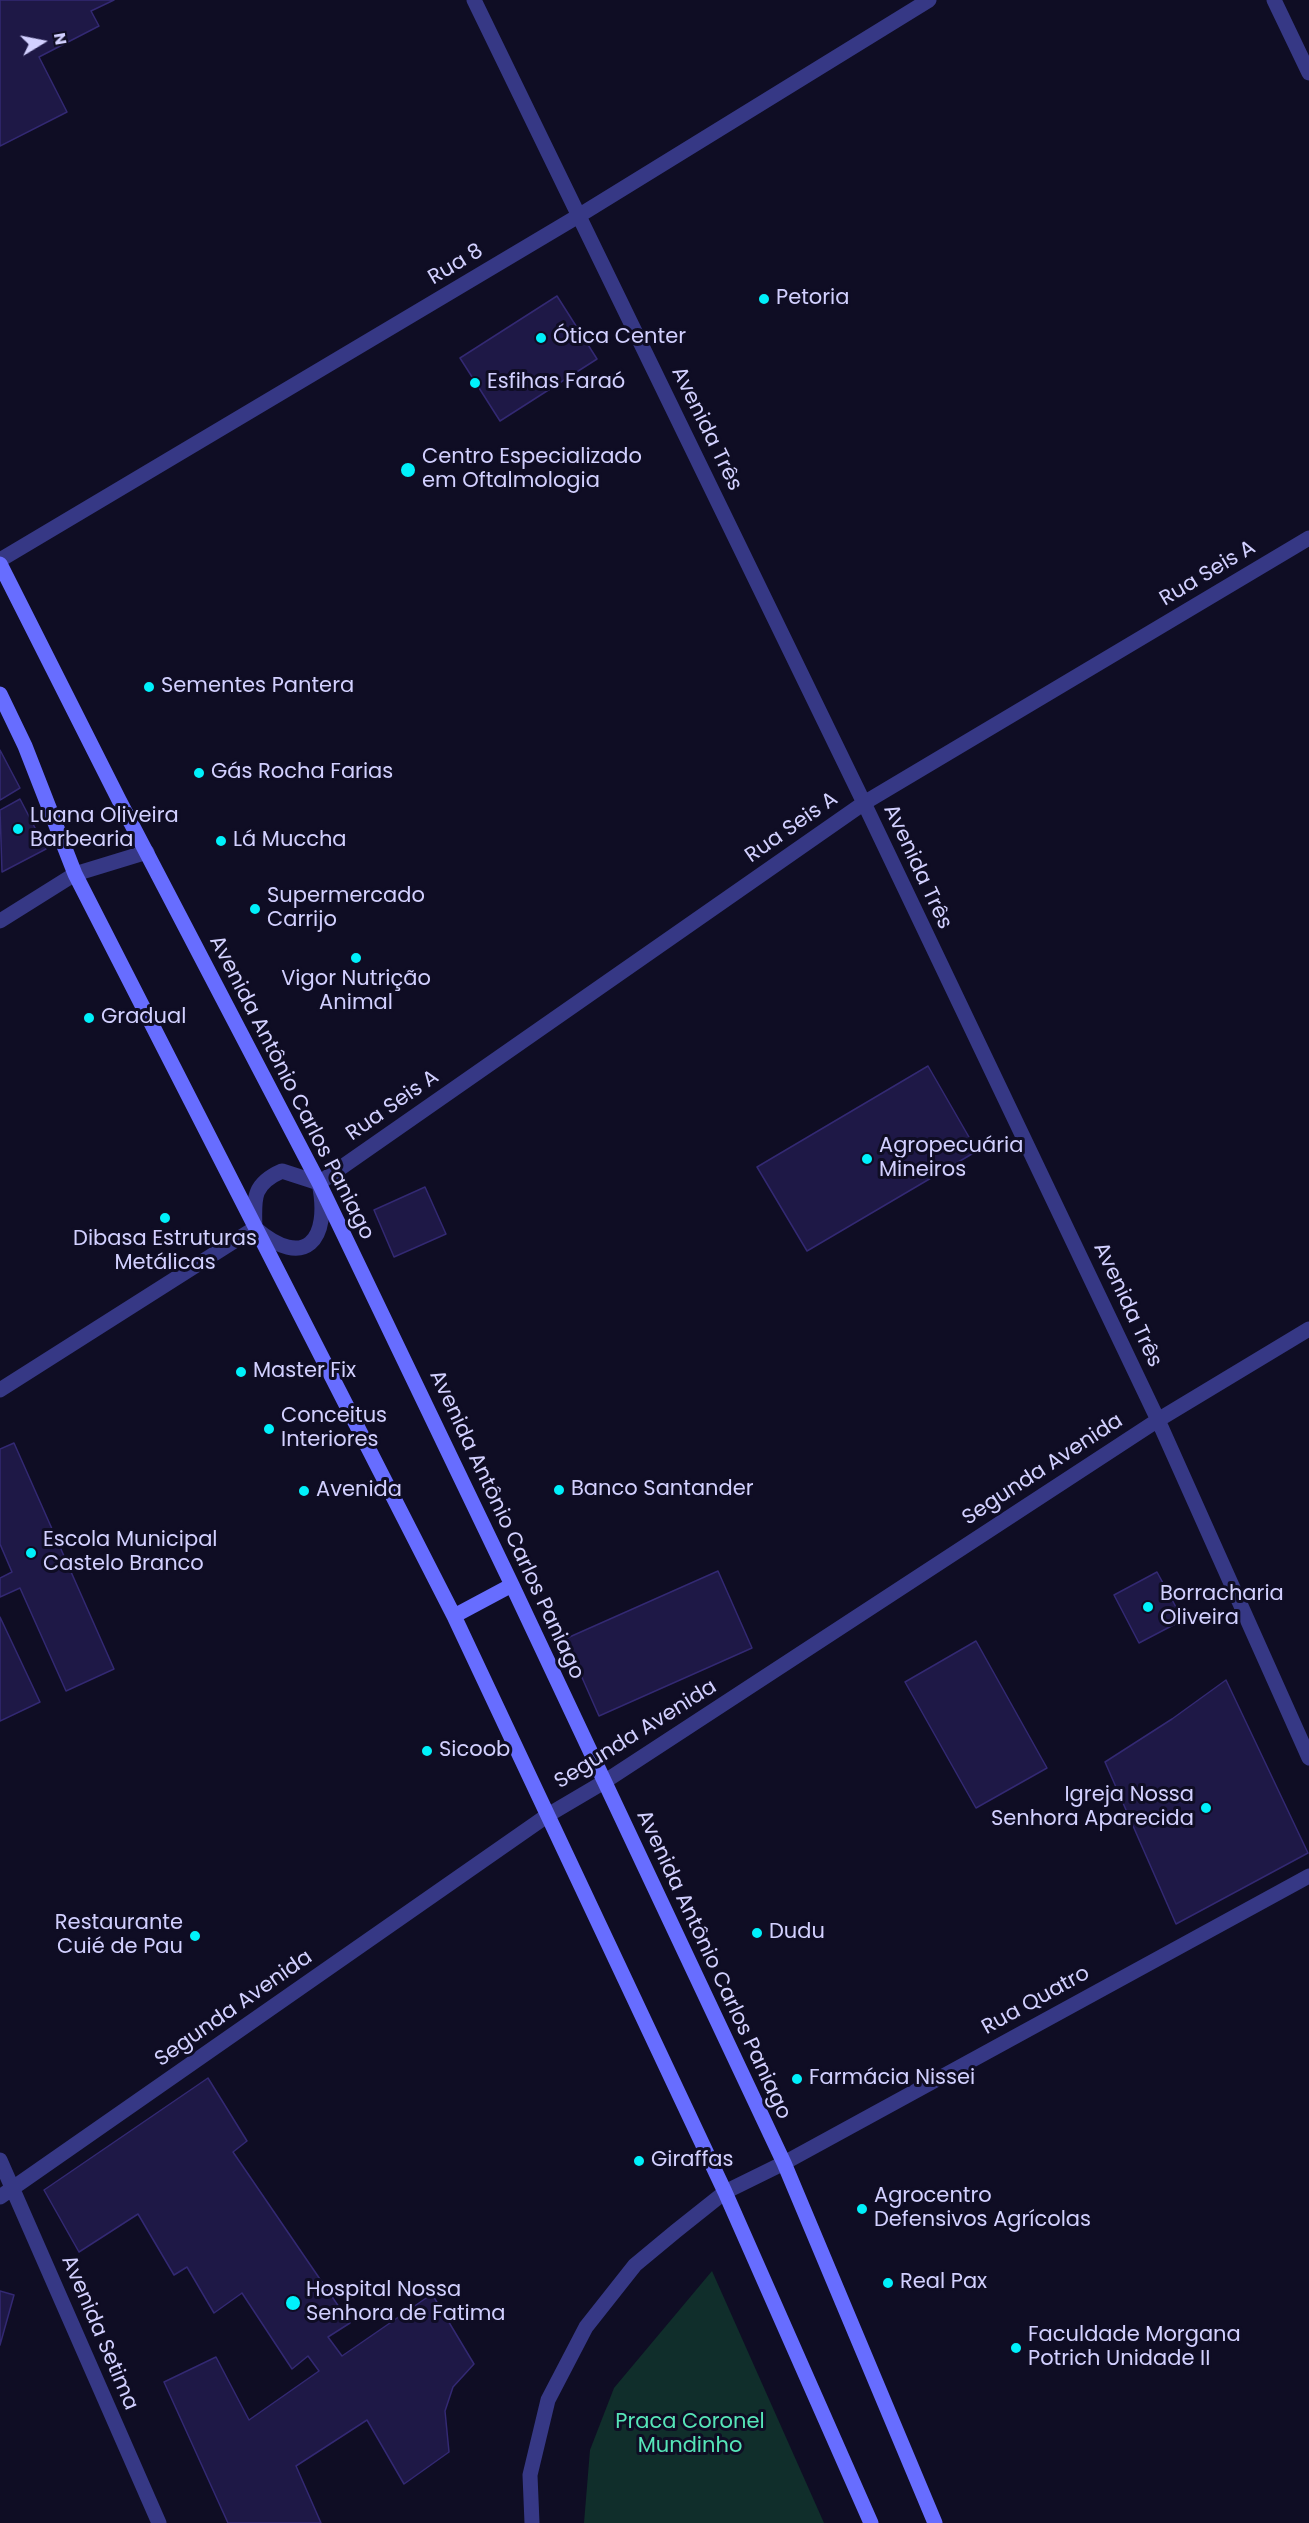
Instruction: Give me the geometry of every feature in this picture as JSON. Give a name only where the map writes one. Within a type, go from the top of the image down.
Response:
[{"type":"main road","name":"Avenida Antônio Carlos Paniago","points":[[0,562],[319,1183],[512,1585],[784,2163],[935,2523]]},
{"type":"main road","points":[[0,694],[25,746],[75,874],[454,1616],[726,2192],[871,2523]]},
{"type":"main road","points":[[454,1616],[512,1585]]},
{"type":"street","name":"Avenida Três","points":[[474,0],[864,803],[1158,1420],[1309,1758]]},
{"type":"street","name":"Rua 8","points":[[0,562],[580,215],[929,0]]},
{"type":"street","points":[[1274,0],[1309,73]]},
{"type":"street","name":"Rua Seis A","points":[[319,1183],[864,803],[1309,538]]},
{"type":"street","points":[[0,921],[75,874],[147,852]]},
{"type":"street","points":[[282,1171],[319,1183],[323,1215],[321,1231],[310,1243],[293,1249],[273,1243],[255,1228],[254,1204],[258,1187],[268,1178],[282,1171]]},
{"type":"street","points":[[0,1390],[255,1228]]},
{"type":"street","name":"Segunda Avenida","points":[[0,2197],[548,1815],[604,1782],[1158,1420],[1309,1329]]},
{"type":"street","name":"Rua Quatro","points":[[532,2523],[530,2475],[548,2400],[586,2327],[635,2265],[726,2192],[784,2163],[1309,1876]]},
{"type":"street","name":"Avenida Setima","points":[[0,2160],[159,2523]]},
{"type":"green space","name":"Praca Coronel Mundinho","points":[[712,2271],[824,2523],[584,2523],[590,2450],[614,2388]]},
{"type":"building","points":[[0,0],[114,0],[91,11],[99,26],[39,57],[67,112],[0,146]]},
{"type":"building","points":[[557,296],[597,359],[500,421],[460,358]]},
{"type":"building","points":[[0,750],[20,788],[0,800]]},
{"type":"building","name":"Luana Oliveira Barbearia","points":[[20,799],[46,849],[2,872],[0,810]]},
{"type":"building","name":"Agropecuária Mineiros","points":[[928,1066],[977,1151],[807,1251],[757,1167]]},
{"type":"building","points":[[425,1187],[446,1234],[394,1257],[374,1210]]},
{"type":"building","name":"Escola Municipal Castelo Branco","points":[[14,1443],[114,1669],[66,1691],[20,1588],[0,1597],[0,1578],[12,1572],[0,1544],[0,1449]]},
{"type":"building","points":[[718,1571],[752,1648],[599,1716],[565,1639]]},
{"type":"building","name":"Borracharia Oliveira","points":[[1157,1572],[1183,1620],[1139,1643],[1114,1595]]},
{"type":"building","points":[[0,1617],[40,1702],[0,1721]]},
{"type":"building","points":[[976,1641],[1047,1768],[976,1808],[905,1682]]},
{"type":"building","name":"Igreja Nossa Senhora Aparecida","points":[[1226,1680],[1308,1853],[1176,1924],[1105,1762],[1172,1719]]},
{"type":"building","name":"Hospital Nossa Senhora de Fatima","points":[[208,2078],[247,2141],[233,2152],[350,2323],[328,2337],[342,2356],[432,2294],[474,2364],[453,2387],[445,2411],[449,2452],[404,2484],[367,2420],[296,2466],[321,2523],[228,2523],[164,2382],[216,2357],[249,2420],[319,2371],[308,2356],[292,2369],[242,2293],[214,2313],[187,2267],[174,2275],[138,2214],[79,2252],[44,2190]]},
{"type":"building","points":[[0,2291],[14,2295],[0,2345]]},
{"type":"place","name":"Petoria","points":[[764,299]]},
{"type":"place","name":"Ótica Center","points":[[541,338]]},
{"type":"place","name":"Esfihas Faraó","points":[[475,383]]},
{"type":"place","name":"Centro Especializado em Oftalmologia","points":[[408,470]]},
{"type":"place","name":"Sementes Pantera","points":[[149,687]]},
{"type":"place","name":"Gás Rocha Farias","points":[[199,773]]},
{"type":"place","name":"Luana Oliveira Barbearia","points":[[18,829]]},
{"type":"place","name":"Lá Muccha","points":[[221,841]]},
{"type":"place","name":"Supermercado Carrijo","points":[[255,909]]},
{"type":"place","name":"Vigor Nutrição Animal","points":[[356,958]]},
{"type":"place","name":"Gradual","points":[[89,1018]]},
{"type":"place","name":"Agropecuária Mineiros","points":[[867,1159]]},
{"type":"place","name":"Dibasa Estruturas Metálicas","points":[[165,1218]]},
{"type":"place","name":"Master Fix","points":[[241,1372]]},
{"type":"place","name":"Conceitus Interiores","points":[[269,1429]]},
{"type":"place","name":"Banco Santander","points":[[559,1490]]},
{"type":"place","name":"Avenida","points":[[304,1491]]},
{"type":"place","name":"Escola Municipal Castelo Branco","points":[[31,1553]]},
{"type":"place","name":"Borracharia Oliveira","points":[[1148,1607]]},
{"type":"place","name":"Sicoob","points":[[427,1751]]},
{"type":"place","name":"Igreja Nossa Senhora Aparecida","points":[[1206,1808]]},
{"type":"place","name":"Dudu","points":[[757,1933]]},
{"type":"place","name":"Restaurante Cuié de Pau","points":[[195,1936]]},
{"type":"place","name":"Farmácia Nissei","points":[[797,2079]]},
{"type":"place","name":"Giraffas","points":[[639,2161]]},
{"type":"place","name":"Agrocentro Defensivos Agrícolas","points":[[862,2209]]},
{"type":"place","name":"Real Pax","points":[[888,2283]]},
{"type":"place","name":"Hospital Nossa Senhora de Fatima","points":[[293,2303]]},
{"type":"place","name":"Faculdade Morgana Potrich Unidade II","points":[[1016,2348]]}]
